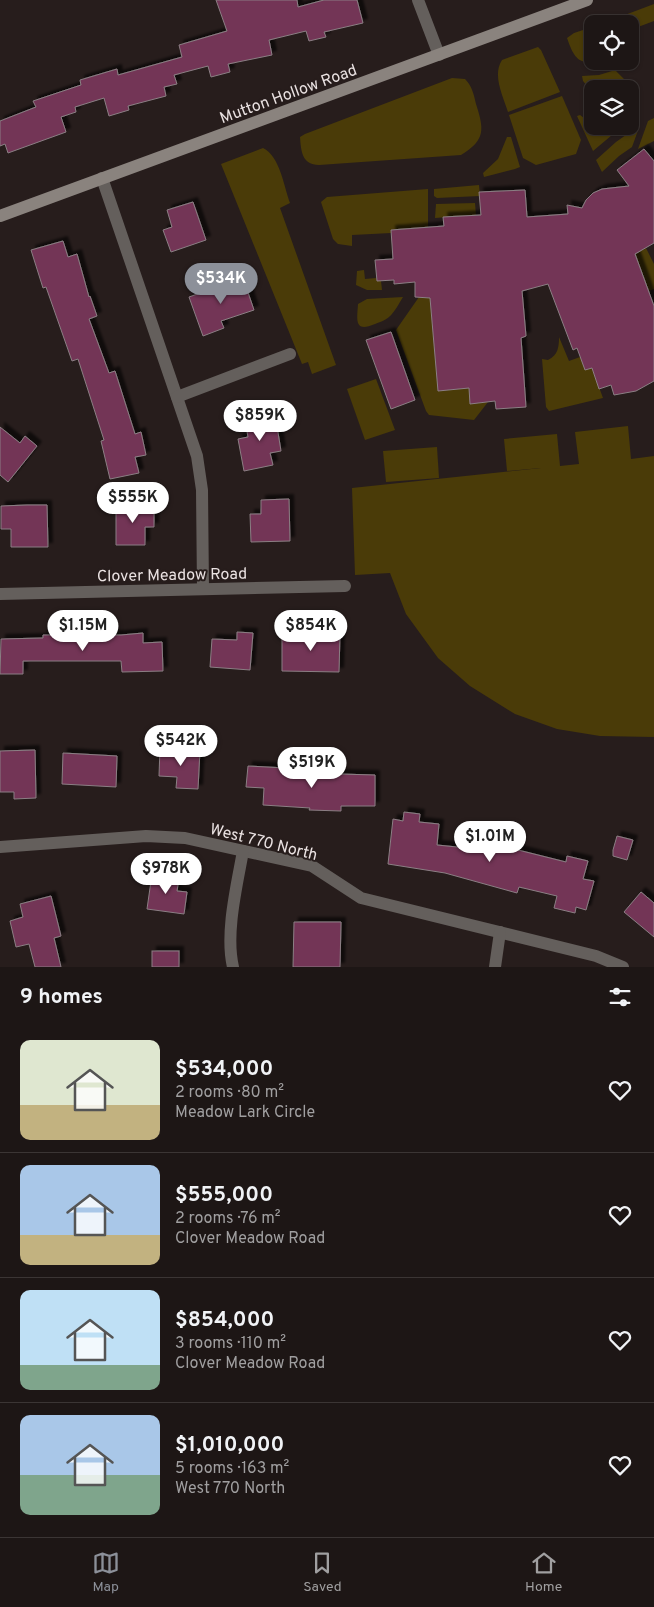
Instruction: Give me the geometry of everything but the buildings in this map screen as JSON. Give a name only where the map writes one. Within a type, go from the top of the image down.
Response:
[{"type":"street","points":[[418,0],[439,55]]},
{"type":"street","name":"Mutton Hollow Road","points":[[0,216],[587,0]]},
{"type":"street","points":[[102,178],[196,456],[202,490],[203,589]]},
{"type":"street","points":[[177,398],[290,354]]},
{"type":"street","name":"Clover Meadow Road","points":[[0,594],[345,586]]},
{"type":"street","name":"West 770 North","points":[[0,847],[146,836],[185,838],[312,866],[361,898],[596,956],[623,967]]},
{"type":"street","points":[[233,967],[231,959],[232,911],[242,851]]},
{"type":"street","points":[[494,967],[500,932]]},
{"type":"shaded area","points":[[654,4],[654,21],[639,27],[639,15],[625,15]]},
{"type":"shaded area","points":[[584,30],[584,61],[579,60],[573,53],[567,38]]},
{"type":"shaded area","points":[[538,47],[560,92],[508,112],[499,86],[499,66],[502,60]]},
{"type":"shaded area","points":[[616,71],[625,80],[583,81],[582,76]]},
{"type":"shaded area","points":[[452,78],[465,79],[472,91],[481,120],[479,139],[469,150],[461,155],[319,165],[309,163],[306,160],[301,147],[300,137],[305,134]]},
{"type":"shaded area","points":[[562,96],[581,140],[576,154],[536,165],[523,158],[509,115]]},
{"type":"shaded area","points":[[580,115],[584,118],[584,131],[577,116]]},
{"type":"shaded area","points":[[654,118],[654,141],[638,149],[648,121]]},
{"type":"shaded area","points":[[586,135],[612,135],[593,151]]},
{"type":"shaded area","points":[[626,135],[636,135],[632,147],[602,172],[596,160]]},
{"type":"shaded area","points":[[507,137],[511,137],[520,167],[484,177],[483,173],[498,159]]},
{"type":"shaded area","points":[[263,148],[274,158],[281,172],[290,203],[280,208],[336,365],[312,374],[308,362],[302,364],[221,164]]},
{"type":"shaded area","points":[[479,185],[480,196],[437,198],[434,196],[434,189]]},
{"type":"shaded area","points":[[428,189],[428,227],[391,230],[391,233],[352,235],[352,246],[338,244],[333,239],[321,202],[327,197]]},
{"type":"shaded area","points":[[475,203],[476,215],[435,218],[436,204]]},
{"type":"shaded area","points":[[646,248],[654,264],[654,289],[649,291],[635,254]]},
{"type":"shaded area","points":[[364,270],[365,279],[376,278],[377,281],[381,281],[382,290],[367,290],[356,285],[357,271]]},
{"type":"shaded area","points":[[403,297],[393,313],[381,322],[363,327],[358,323],[358,304],[367,299]]},
{"type":"shaded area","points":[[419,297],[430,298],[438,391],[469,388],[470,404],[488,402],[474,420],[429,415],[426,411],[396,330]]},
{"type":"shaded area","points":[[559,337],[569,361],[580,357],[592,368],[603,398],[549,411],[546,407],[542,359],[548,360],[554,356],[558,347]]},
{"type":"shaded area","points":[[376,379],[395,430],[365,440],[347,389]]},
{"type":"shaded area","points":[[628,426],[631,459],[654,456],[654,737],[600,736],[557,729],[515,714],[470,686],[438,658],[406,614],[390,573],[355,575],[352,488],[541,468],[507,471],[504,439],[557,434],[560,466],[579,464],[575,432]]},
{"type":"shaded area","points":[[437,447],[439,478],[386,482],[383,451]]}]
